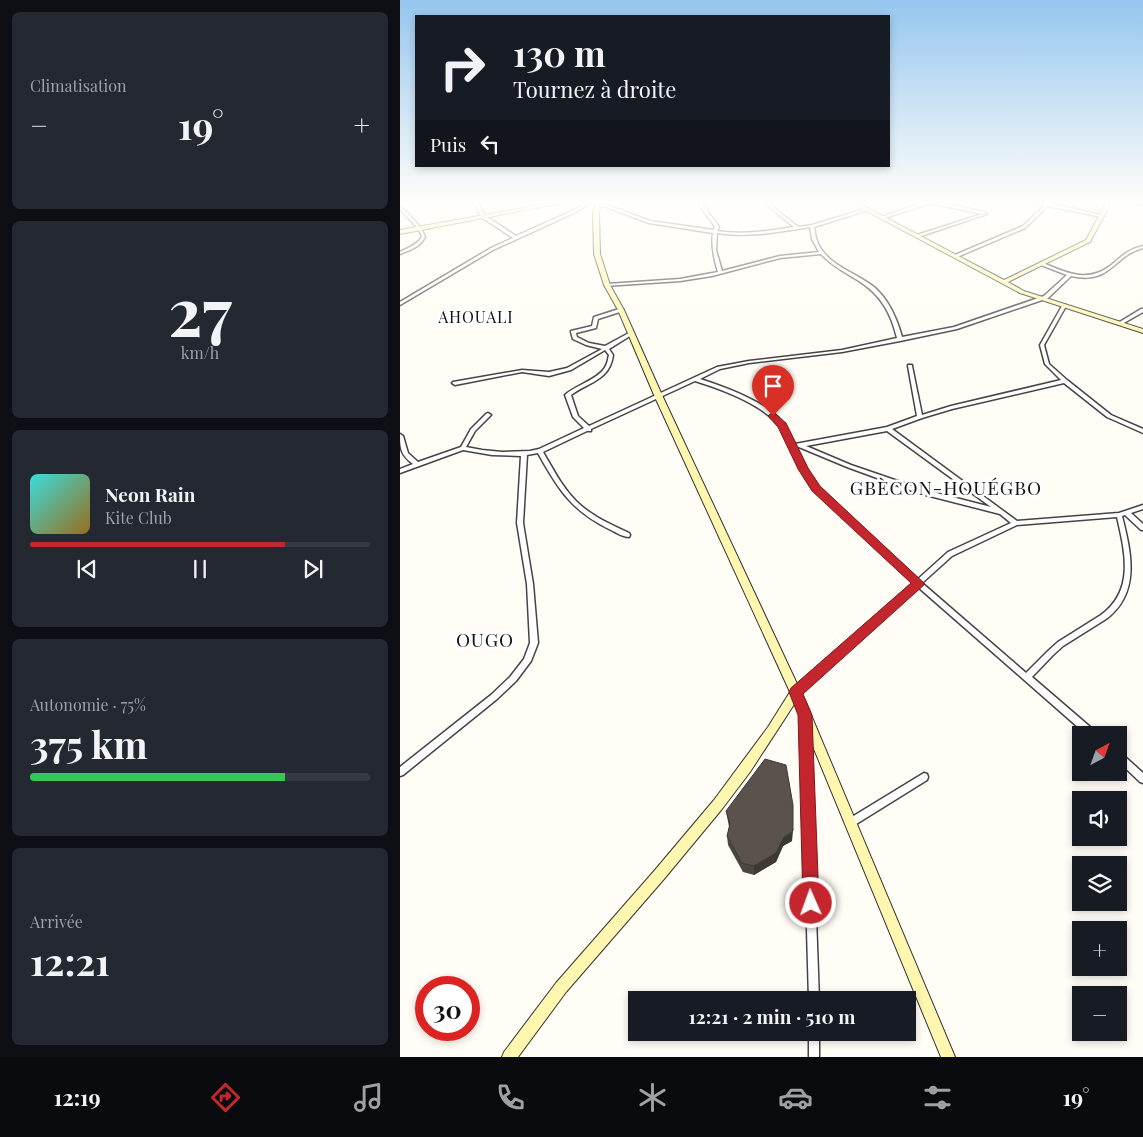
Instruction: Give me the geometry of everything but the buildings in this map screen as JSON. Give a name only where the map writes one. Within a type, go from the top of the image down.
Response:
[{"type":"street","points":[[400,304],[490,250]]},
{"type":"street","points":[[597,250],[607,285],[621,310],[658,395],[796,692],[948,1057]]},
{"type":"street","points":[[715,250],[720,273]]},
{"type":"street","points":[[819,250],[882,298],[900,340]]},
{"type":"street","points":[[945,250],[1004,282],[1040,298],[1143,331]]},
{"type":"street","points":[[956,256],[969,250]]},
{"type":"street","points":[[1004,282],[1069,250]]},
{"type":"street","points":[[1042,264],[1069,274],[1091,276],[1104,273],[1130,250]]},
{"type":"street","points":[[607,285],[680,280],[720,273],[780,257],[821,253]]},
{"type":"street","points":[[400,471],[463,448],[482,454],[524,454],[540,451],[589,430],[658,395],[719,368],[749,362],[842,351],[955,328],[1048,296],[1069,274]]},
{"type":"street","points":[[1064,306],[1044,342],[1042,349],[1047,364],[1064,381],[1109,416],[1143,431]]},
{"type":"street","points":[[589,430],[576,417],[568,395],[598,378],[608,368],[611,356],[606,348],[588,344],[575,338],[573,332],[594,327],[596,318],[621,310]]},
{"type":"street","points":[[1120,323],[1143,310]]},
{"type":"street","points":[[454,383],[522,371],[549,374],[568,369],[631,334]]},
{"type":"street","points":[[910,366],[920,417]]},
{"type":"street","points":[[695,378],[729,391],[773,416],[782,425],[796,446],[803,469],[816,488],[919,584],[1083,726]]},
{"type":"street","points":[[796,446],[888,429],[920,417],[1064,381]]},
{"type":"street","points":[[463,448],[473,430],[488,415]]},
{"type":"street","points":[[888,429],[1016,523]]},
{"type":"street","points":[[400,436],[402,449],[408,458],[417,464]]},
{"type":"street","points":[[796,446],[920,492],[1003,513]]},
{"type":"street","points":[[540,451],[559,487],[581,511],[600,523],[627,535]]},
{"type":"street","points":[[400,772],[494,697],[513,679],[527,661],[534,643],[530,584],[520,523],[524,454]]},
{"type":"street","points":[[509,1057],[567,980],[701,827],[761,747],[796,692],[919,584],[950,554],[1016,523],[1122,514],[1143,506]]},
{"type":"street","points":[[1027,677],[1066,640],[1096,622],[1118,605],[1124,592],[1128,564],[1122,514]]},
{"type":"street","points":[[1122,514],[1143,528]]},
{"type":"street","points":[[805,715],[814,991]]},
{"type":"street","points":[[1128,765],[1143,778]]},
{"type":"street","points":[[850,823],[924,776]]},
{"type":"street","points":[[814,1041],[814,1057]]},
{"type":"district","name":"AHOUALI","points":[[476,316]]},
{"type":"district","name":"GBÈCON-HOUÉGBO","points":[[946,487]]},
{"type":"district","name":"OUGO","points":[[485,639]]},
{"type":"route","points":[[773,416],[782,425],[794,446],[803,469],[816,488],[919,584],[796,692],[805,715],[811,903]]}]
